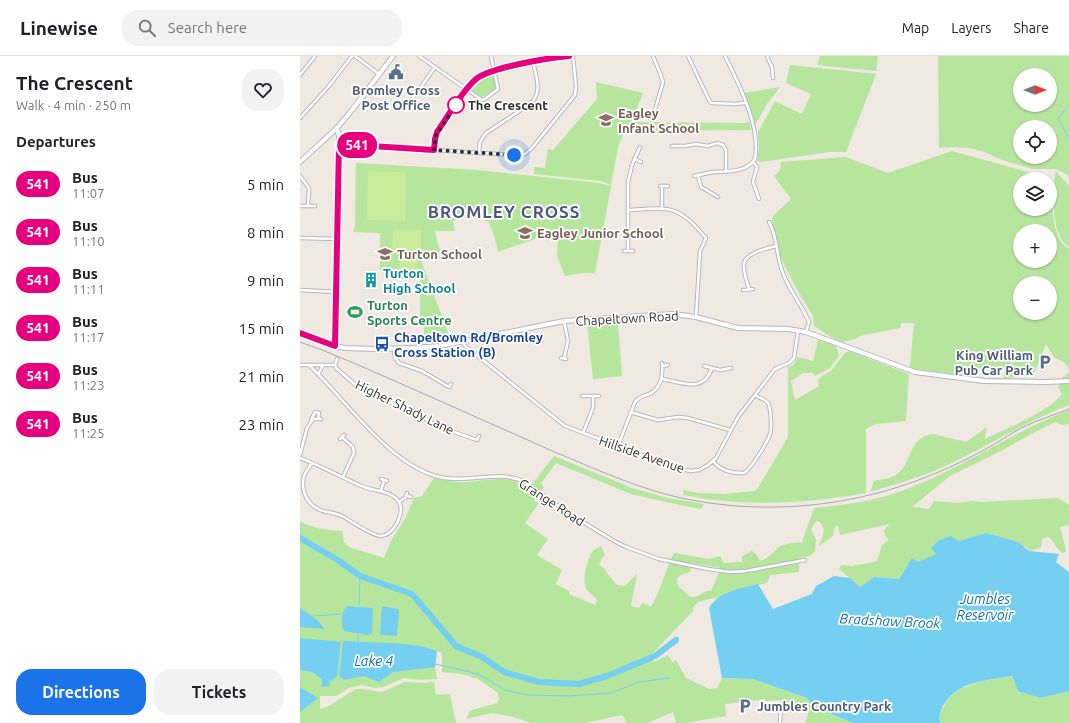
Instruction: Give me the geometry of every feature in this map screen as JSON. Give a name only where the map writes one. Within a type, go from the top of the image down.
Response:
[{"type":"main road","points":[[300,162],[337,128],[393,56]]},
{"type":"main road","points":[[337,128],[339,144],[336,292],[337,346]]},
{"type":"main road","name":"Chapeltown Road","points":[[300,333],[337,346],[354,348],[394,348],[432,346],[564,321],[673,314],[696,317],[738,328],[798,330],[915,372],[984,381],[1069,381]]},
{"type":"street","points":[[300,75],[315,56]]},
{"type":"street","points":[[300,118],[329,86],[352,56]]},
{"type":"street","points":[[355,56],[379,74]]},
{"type":"street","points":[[418,56],[482,100],[498,89],[491,56]]},
{"type":"street","points":[[434,150],[437,132],[466,90],[478,78],[495,71],[533,62],[569,56]]},
{"type":"street","points":[[339,144],[479,153],[525,154],[532,148],[576,95],[573,56]]},
{"type":"street","points":[[652,120],[663,82],[653,56]]},
{"type":"street","points":[[688,56],[711,103],[736,104],[746,102]]},
{"type":"street","points":[[694,176],[710,173],[734,172],[748,166],[753,162],[756,155],[755,138],[746,102],[725,56]]},
{"type":"street","points":[[767,56],[772,68],[773,78]]},
{"type":"street","points":[[479,153],[480,142],[483,136],[535,99],[538,89],[533,62]]},
{"type":"street","points":[[406,101],[411,105],[435,68]]},
{"type":"street","points":[[672,146],[677,148],[696,144],[708,146],[717,143],[723,144],[726,150],[726,172]]},
{"type":"street","points":[[628,251],[628,182],[634,158],[640,147]]},
{"type":"street","points":[[634,158],[641,162]]},
{"type":"street","points":[[753,162],[757,167],[753,182],[759,199]]},
{"type":"street","points":[[698,175],[701,187],[718,197]]},
{"type":"street","points":[[300,176],[307,183],[309,189],[308,206]]},
{"type":"street","points":[[662,209],[661,186],[668,186]]},
{"type":"street","points":[[714,195],[717,190]]},
{"type":"street","points":[[300,206],[315,206]]},
{"type":"street","points":[[628,210],[671,210],[695,225],[706,238],[700,251],[696,317]]},
{"type":"street","points":[[769,222],[773,232],[779,262],[786,281],[809,322],[806,332]]},
{"type":"street","points":[[300,238],[337,239]]},
{"type":"street","points":[[749,289],[744,268],[745,261],[749,256],[766,248],[776,246]]},
{"type":"street","points":[[624,251],[633,251]]},
{"type":"street","points":[[743,290],[753,289]]},
{"type":"street","points":[[300,290],[336,292]]},
{"type":"street","points":[[564,321],[568,344],[564,358]]},
{"type":"street","points":[[755,395],[764,400],[768,405],[770,411],[770,432],[751,467],[744,473],[727,472],[718,467],[713,461],[718,455],[738,417],[755,395],[775,370],[789,364],[794,358],[798,330]]},
{"type":"street","name":"Hillside Avenue","points":[[462,341],[464,345],[560,423],[569,428],[687,471],[699,470],[713,461]]},
{"type":"street","points":[[394,348],[395,358],[399,363],[422,370],[449,387],[451,384]]},
{"type":"street","points":[[300,365],[335,365],[337,359]]},
{"type":"street","points":[[618,446],[635,402],[640,397],[653,391],[662,379],[662,364],[668,365]]},
{"type":"street","points":[[319,373],[323,365]]},
{"type":"street","name":"Higher Shady Lane","points":[[335,365],[339,371],[359,388],[422,416],[441,427],[477,440],[479,436]]},
{"type":"street","name":"Grange Road","points":[[310,366],[319,373],[381,441],[409,464],[425,472],[444,478],[454,479],[506,476],[518,478],[578,520],[614,541],[640,553],[669,561],[730,572],[746,571],[805,560]]},
{"type":"street","points":[[704,366],[720,370],[731,368]]},
{"type":"street","points":[[662,379],[692,385],[698,384],[708,377],[712,368]]},
{"type":"street","points":[[582,396],[599,396]]},
{"type":"street","points":[[583,433],[593,408],[593,396]]},
{"type":"street","points":[[311,420],[320,419],[319,413],[315,412],[311,420],[307,428],[300,456],[367,488],[381,490],[392,495],[400,502]]},
{"type":"street","points":[[630,412],[658,420],[678,417],[688,418],[730,430]]},
{"type":"street","points":[[342,438],[353,447],[354,453],[343,477]]},
{"type":"street","points":[[312,463],[304,476],[301,491],[306,500],[311,505],[324,511],[339,515],[376,536],[386,535],[393,531],[399,516],[400,502],[407,495],[411,497]]},
{"type":"street","points":[[381,490],[384,480]]},
{"type":"street","points":[[780,723],[781,706]]},
{"type":"green space","points":[[820,56],[878,56],[876,71],[817,65]]},
{"type":"green space","points":[[938,56],[1069,56],[1069,176],[1056,169],[1033,169],[1016,164],[1057,164],[1057,120],[1013,120],[1013,163],[985,152],[969,148],[939,148]]},
{"type":"green space","points":[[790,65],[876,74],[846,152],[830,152],[760,162],[757,160],[759,148],[758,132],[775,101],[802,114],[811,94],[786,83]]},
{"type":"green space","points":[[493,74],[497,88],[481,98],[470,90],[480,81]]},
{"type":"green space","name":"Eagley Infant School","points":[[596,82],[643,93],[633,118],[635,122],[746,123],[749,121],[751,130],[639,131],[632,125],[622,137],[618,147],[611,185],[600,181],[534,174],[534,167],[545,168],[548,149],[553,150],[597,99]]},
{"type":"green space","points":[[780,87],[767,104],[755,125],[745,93]]},
{"type":"green space","points":[[952,151],[1028,172],[1013,172],[1013,216],[1054,216],[1055,224],[1013,224],[1013,268],[1057,268],[1057,233],[1064,245],[1069,249],[1069,369],[1065,363],[1054,357],[1046,344],[1034,373],[1004,379],[1004,369],[974,368],[974,377],[910,368],[914,323],[901,323],[900,328],[860,336],[841,343],[814,326],[813,316],[796,288],[780,256],[772,220],[773,216],[791,199],[774,176],[780,170],[781,162],[846,157],[888,173]]},
{"type":"green space","points":[[356,163],[477,170],[599,183],[611,186],[595,273],[581,273],[565,276],[557,256],[558,231],[498,252],[494,235],[488,221],[485,221],[482,214],[453,221],[455,231],[435,231],[440,252],[420,258],[450,338],[424,339],[424,323],[420,322],[420,279],[394,279],[394,271],[380,270],[380,233],[353,232],[355,226]]},
{"type":"green space","points":[[368,171],[406,172],[405,221],[367,220]]},
{"type":"green space","points":[[1057,172],[1069,186],[1069,247],[1063,241],[1056,224]]},
{"type":"green space","points":[[393,230],[421,230],[421,250],[392,249]]},
{"type":"green space","points":[[400,259],[418,260],[417,279],[399,278]]},
{"type":"green space","points":[[618,322],[622,376],[593,379],[587,324]]},
{"type":"green space","points":[[818,340],[836,346],[839,356],[830,368],[815,376],[813,373],[803,373],[791,381],[795,400],[819,386],[819,378],[831,371],[845,353],[849,351],[909,374],[906,421],[876,424],[866,429],[866,493],[820,500],[774,503],[752,503],[706,499],[683,495],[683,490],[698,493],[724,494],[754,491],[758,488],[788,437],[788,367],[793,365],[798,357],[813,361]]},
{"type":"green space","points":[[1069,372],[1069,405],[1026,424],[946,466],[870,492],[874,481],[894,476],[901,470],[914,445],[925,436],[933,434],[966,442],[987,427],[985,439],[1037,414],[1056,401],[1062,394],[1058,387],[1063,377]]},
{"type":"green space","points":[[1069,410],[1069,424],[1062,425],[1055,422],[950,476],[912,507],[929,509],[934,501],[958,503],[971,501],[982,502],[1058,498],[1069,505],[1069,525],[1060,527],[1066,551],[1063,553],[1048,537],[1042,539],[1041,547],[1029,551],[1026,547],[986,533],[932,548],[936,554],[918,563],[912,558],[899,579],[874,577],[860,587],[839,569],[841,565],[852,566],[877,561],[882,545],[889,540],[885,536],[884,530],[890,524],[840,535],[838,526],[835,527],[833,536],[819,546],[824,531],[820,522],[816,521],[811,529],[816,539],[815,551],[810,556],[799,558],[799,572],[770,575],[767,583],[728,592],[715,599],[698,602],[693,607],[694,610],[650,656],[654,662],[668,655],[672,662],[676,660],[686,678],[709,689],[717,688],[722,678],[753,679],[807,698],[817,707],[853,723],[805,723],[809,711],[779,700],[765,701],[765,699],[725,704],[726,716],[685,723],[676,723],[673,712],[648,723],[627,723],[622,715],[585,723],[531,723],[510,716],[491,713],[467,719],[469,712],[472,710],[497,703],[499,699],[498,693],[478,679],[462,674],[442,672],[442,653],[437,651],[435,667],[437,679],[422,680],[404,678],[383,687],[375,688],[361,685],[349,688],[336,696],[320,696],[320,709],[327,707],[356,689],[382,692],[405,682],[432,682],[434,683],[436,694],[450,694],[456,723],[300,723],[300,521],[326,530],[342,531],[344,542],[349,547],[384,558],[392,539],[405,519],[414,498],[422,496],[434,478],[461,482],[506,479],[521,483],[529,488],[554,456],[632,488],[668,498],[704,504],[701,509],[631,494],[556,463],[541,483],[544,488],[534,501],[539,503],[525,523],[548,539],[537,555],[562,570],[556,584],[569,591],[569,594],[595,605],[597,599],[590,593],[585,585],[585,572],[591,554],[594,550],[601,546],[605,556],[602,558],[599,565],[605,569],[617,585],[625,586],[637,574],[631,606],[639,608],[643,602],[651,607],[658,594],[674,553],[710,559],[720,556],[724,563],[742,562],[742,556],[752,551],[757,555],[760,561],[763,560],[779,547],[790,543],[802,542],[814,508],[860,502],[904,490],[946,472],[1048,419]],"holes":[[[692,563],[721,568],[711,591],[706,591],[698,596],[690,597],[682,589],[680,589],[677,579],[681,575],[690,572]]]},
{"type":"green space","points":[[1012,676],[1018,691],[1040,698],[1069,691],[1069,723],[940,723],[940,716],[944,706],[949,698],[956,692],[964,687],[983,681]]},
{"type":"water","name":"Jumbles Reservoir","points":[[986,533],[1018,542],[1029,551],[1059,554],[1056,562],[1069,572],[1069,691],[1040,698],[1018,691],[1012,676],[972,684],[957,691],[947,700],[944,705],[941,711],[940,723],[853,723],[812,704],[807,698],[753,679],[722,678],[709,608],[719,597],[737,589],[758,584],[773,609],[812,594],[816,586],[834,576],[850,578],[860,587],[874,577],[899,579],[912,558],[918,562],[936,554],[931,548],[939,540],[951,536],[958,541]]},
{"type":"water","points":[[347,606],[373,608],[372,634],[368,635],[344,631],[342,618]]},
{"type":"water","points":[[382,606],[398,609],[399,611],[397,636],[380,635]]},
{"type":"water","points":[[300,608],[317,620],[325,629],[300,627]]},
{"type":"water","points":[[300,638],[341,642],[337,676],[330,682],[329,686],[322,687],[322,679],[312,672],[300,670]]},
{"type":"water","name":"Lake 4","points":[[343,641],[403,644],[427,648],[437,651],[435,667],[393,672],[379,682],[364,676],[344,680],[339,676]]},
{"type":"water","points":[[300,687],[318,698],[300,712]]},
{"type":"waterway","points":[[1069,105],[1058,118],[1069,138]]},
{"type":"waterway","name":"Bradshaw Brook","points":[[300,538],[336,559],[360,576],[412,594],[456,646],[482,657],[504,672],[539,682],[579,684],[607,676],[655,656],[676,640]]},
{"type":"waterway","points":[[359,606],[360,576]]},
{"type":"waterway","points":[[313,616],[343,614]]},
{"type":"waterway","points":[[358,633],[358,642]]},
{"type":"waterway","points":[[435,664],[470,672],[482,676],[505,690],[529,695],[568,696],[611,693],[639,682],[669,678]]},
{"type":"railway","points":[[300,342],[395,381],[557,453],[626,481],[661,493],[697,501],[720,504],[768,507],[815,505],[862,497],[885,491],[911,483],[948,468],[984,450],[1023,427],[1069,409]]},
{"type":"bus line","name":"541","points":[[300,333],[335,346],[339,144],[434,150],[437,132],[466,90],[478,78],[495,71],[550,58],[569,56]]},
{"type":"place","name":"Bromley Cross Post Office","points":[[396,72]]},
{"type":"place","name":"The Crescent","points":[[456,105]]},
{"type":"place","name":"Eagley Infant School","points":[[606,120]]},
{"type":"place","name":"Eagley Junior School","points":[[525,233]]},
{"type":"place","name":"Turton School","points":[[385,254]]},
{"type":"place","name":"Turton High School","points":[[371,280]]},
{"type":"place","name":"Turton Sports Centre","points":[[355,312]]},
{"type":"place","name":"Chapeltown Rd/Bromley Cross Station (B)","points":[[382,344]]},
{"type":"place","name":"King William Pub Car Park","points":[[1045,362]]},
{"type":"place","name":"Jumbles Country Park","points":[[745,706]]},
{"type":"district","name":"BROMLEY CROSS","points":[[504,212]]},
{"type":"route","points":[[456,105],[437,132],[434,150],[514,155]]}]
